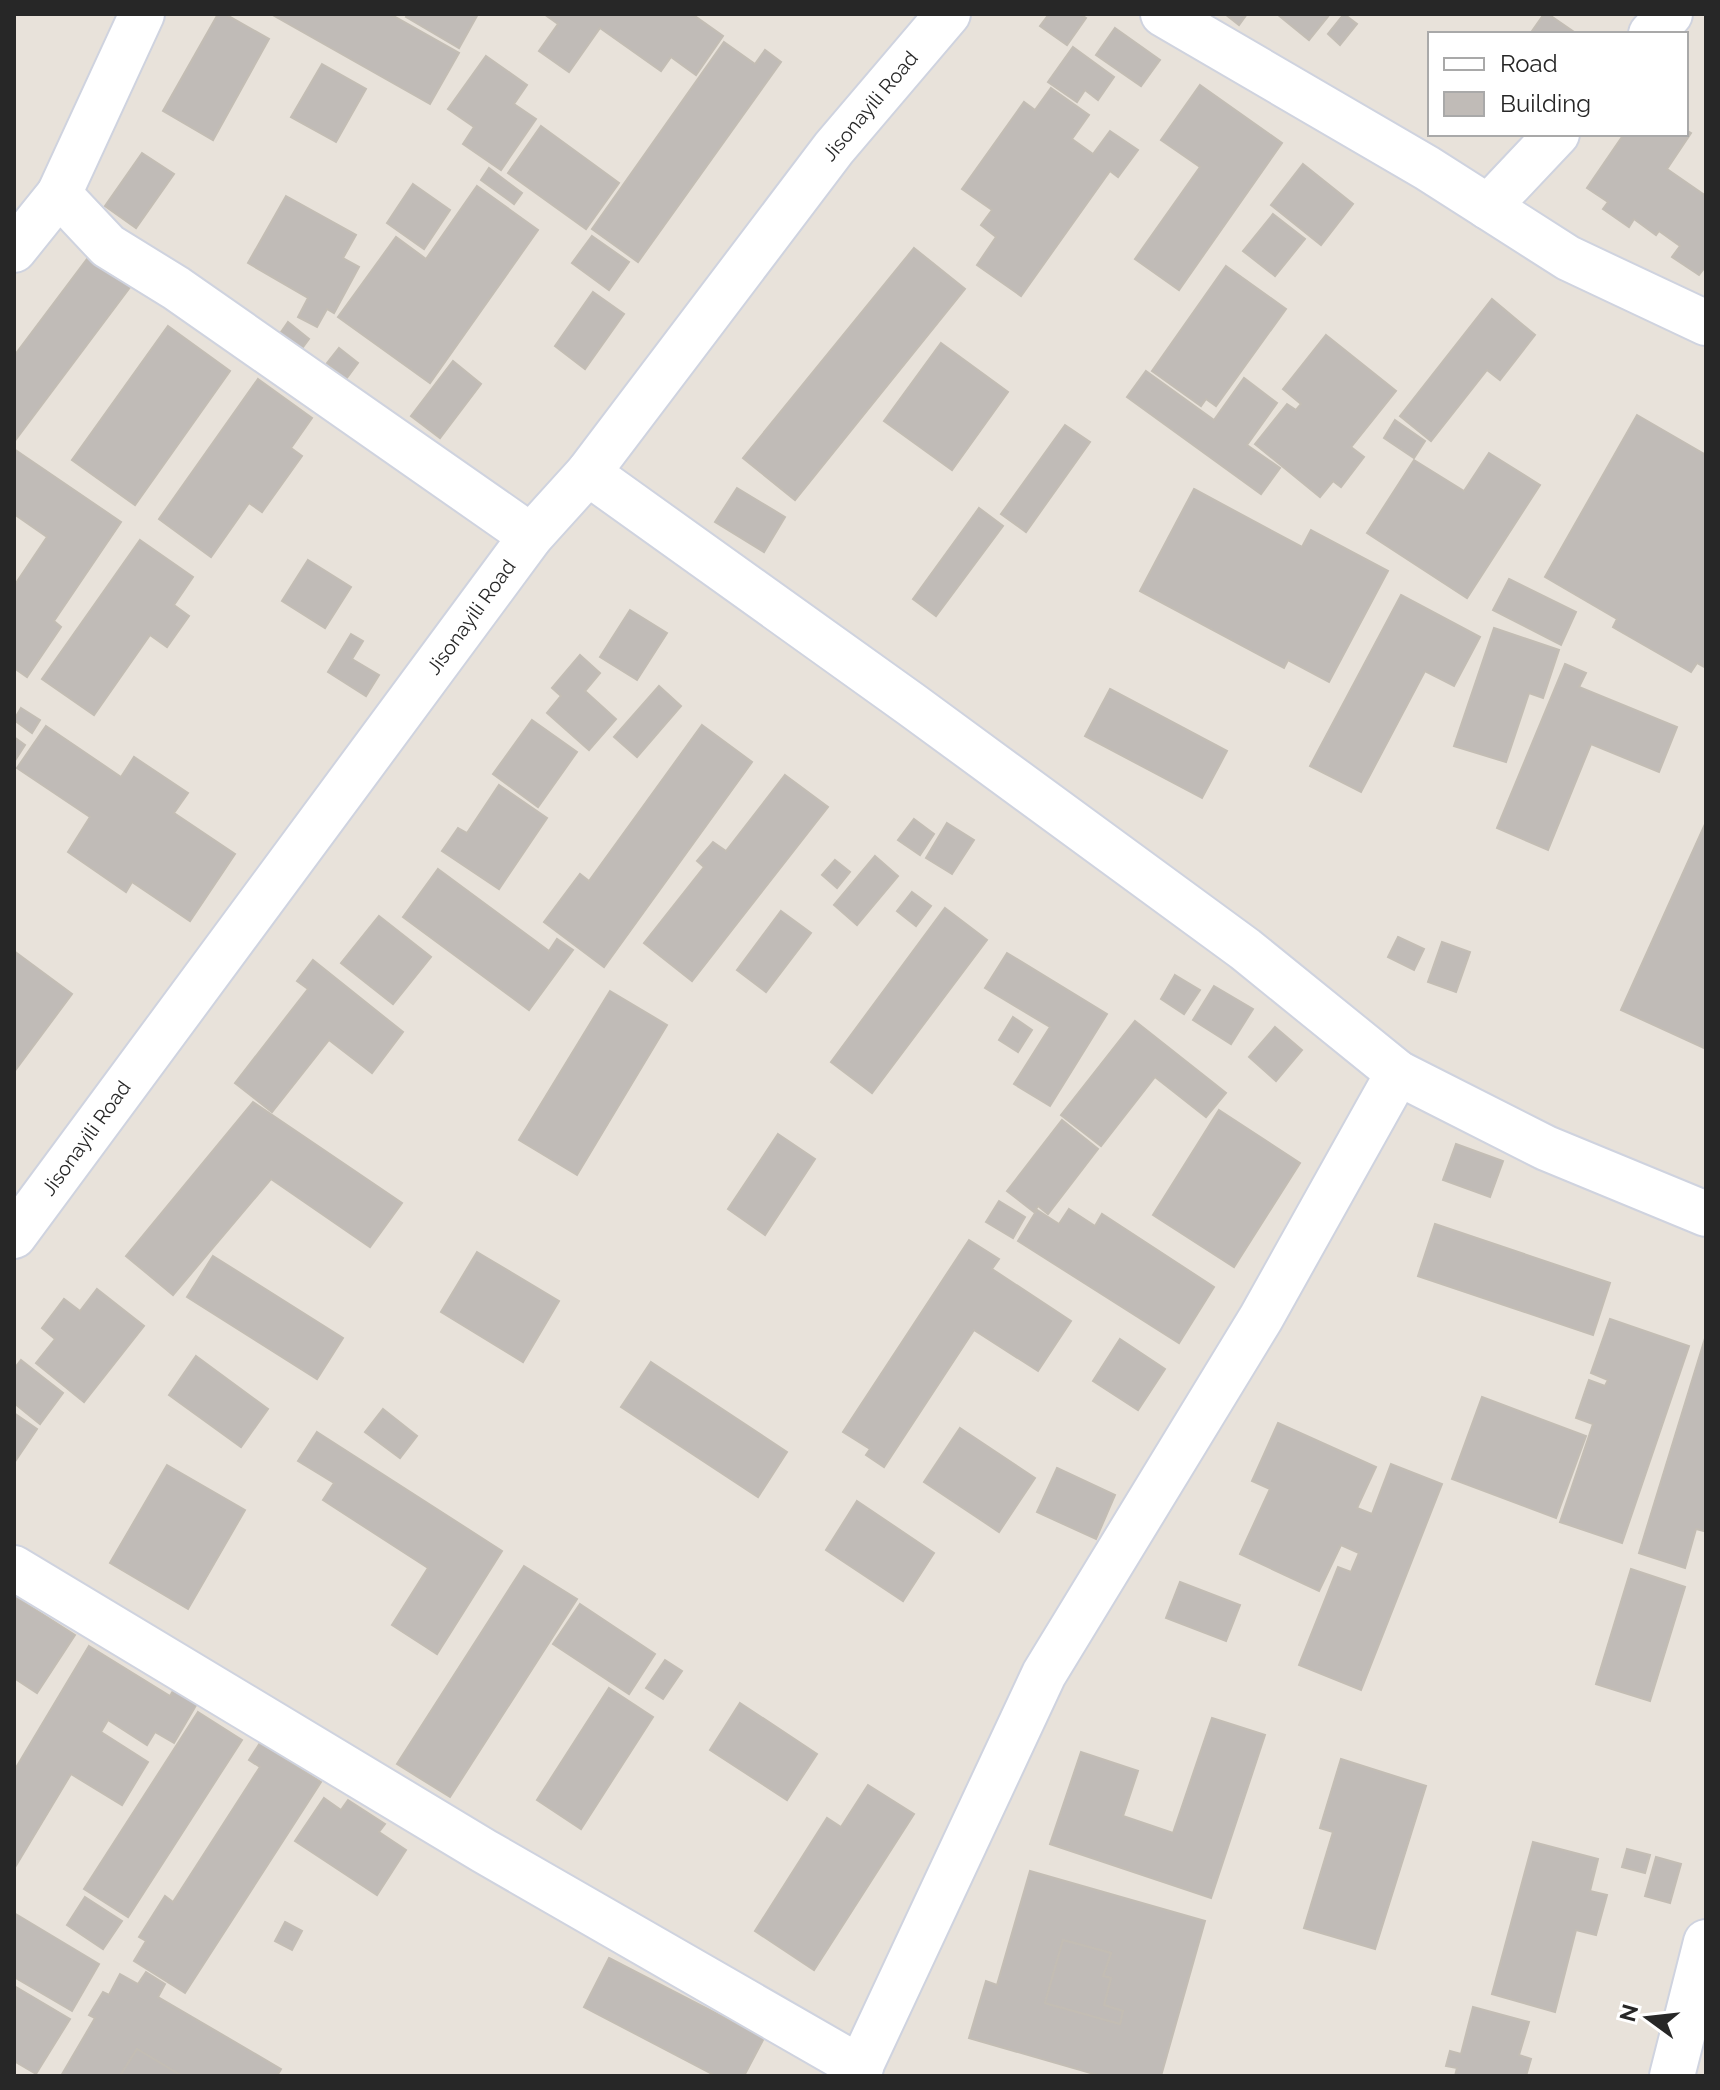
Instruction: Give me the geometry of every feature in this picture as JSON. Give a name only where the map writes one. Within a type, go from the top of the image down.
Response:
[{"type":"street","points":[[14,250],[59,194],[142,14]]},
{"type":"street","name":"Jisonayili Road","points":[[14,1236],[531,536],[588,473],[834,148],[948,14]]},
{"type":"street","points":[[1163,14],[1488,207],[1568,258],[1706,323]]},
{"type":"street","points":[[1653,32],[1670,14]]},
{"type":"street","points":[[1488,207],[1555,136]]},
{"type":"street","points":[[59,194],[108,246],[176,288],[531,536]]},
{"type":"street","points":[[588,473],[1245,949],[1398,1073],[1546,1148],[1706,1214]]},
{"type":"street","points":[[14,1568],[858,2072],[1044,1674],[1261,1318],[1398,1073]]},
{"type":"street","points":[[1672,2076],[1706,1942]]},
{"type":"building","points":[[218,14],[225,14],[269,39],[213,140],[163,111]]},
{"type":"building","points":[[271,14],[390,14],[459,53],[430,104]]},
{"type":"building","points":[[408,14],[478,14],[459,48],[406,17]]},
{"type":"building","points":[[544,14],[692,14],[723,36],[696,75],[671,57],[661,71],[600,28],[569,72],[539,51],[558,24]]},
{"type":"building","points":[[1049,14],[1080,14],[1086,18],[1067,45],[1040,26]]},
{"type":"building","points":[[1225,14],[1247,14],[1239,25]]},
{"type":"building","points":[[1277,14],[1330,14],[1309,40]]},
{"type":"building","points":[[1344,14],[1357,24],[1340,45],[1328,34]]},
{"type":"building","points":[[1544,14],[1548,14],[1574,32],[1533,32]]},
{"type":"building","points":[[1115,28],[1160,60],[1141,86],[1096,55]]},
{"type":"building","points":[[724,42],[755,64],[765,50],[781,62],[638,262],[592,229]]},
{"type":"building","points":[[1073,47],[1114,77],[1098,100],[1085,90],[1077,102],[1048,82]]},
{"type":"building","points":[[486,56],[527,85],[514,104],[536,119],[501,170],[463,144],[474,127],[448,109]]},
{"type":"building","points":[[322,64],[366,89],[336,142],[291,117]]},
{"type":"building","points":[[1200,85],[1282,143],[1179,290],[1135,259],[1200,167],[1161,140]]},
{"type":"building","points":[[1051,88],[1089,115],[1072,139],[1093,154],[1110,131],[1138,150],[1118,177],[1110,171],[1021,296],[977,265],[996,237],[981,225],[992,210],[962,189],[1024,102],[1035,110]]},
{"type":"building","points":[[541,126],[619,183],[586,229],[508,173]]},
{"type":"building","points":[[1688,131],[1691,133],[1667,169],[1706,196],[1706,266],[1699,275],[1672,257],[1680,246],[1659,231],[1656,235],[1634,219],[1629,227],[1603,209],[1608,202],[1587,188],[1623,136],[1688,136]]},
{"type":"building","points":[[142,153],[174,174],[136,228],[105,206]]},
{"type":"building","points":[[1303,164],[1353,204],[1321,245],[1271,205]]},
{"type":"building","points":[[489,168],[522,193],[514,204],[481,180]]},
{"type":"building","points":[[413,184],[450,210],[424,249],[387,223]]},
{"type":"building","points":[[477,186],[538,230],[430,383],[338,317],[396,237],[426,259]]},
{"type":"building","points":[[286,196],[356,235],[343,258],[359,267],[334,313],[327,309],[317,327],[298,317],[308,298],[248,263]]},
{"type":"building","points":[[1273,214],[1305,239],[1275,276],[1243,251]]},
{"type":"building","points":[[592,236],[629,262],[609,290],[572,263]]},
{"type":"building","points":[[914,248],[965,289],[795,500],[743,458]]},
{"type":"building","points":[[90,255],[131,286],[14,442],[14,356]]},
{"type":"building","points":[[1226,266],[1286,309],[1216,406],[1206,399],[1201,406],[1152,371]]},
{"type":"building","points":[[593,292],[624,314],[585,369],[555,346]]},
{"type":"building","points":[[1492,299],[1535,335],[1500,380],[1487,370],[1431,441],[1400,416]]},
{"type":"building","points":[[288,322],[309,339],[300,351],[279,335]]},
{"type":"building","points":[[168,326],[230,371],[135,505],[72,460]]},
{"type":"building","points":[[1326,335],[1396,391],[1351,447],[1364,457],[1341,487],[1333,481],[1320,497],[1255,444],[1287,404],[1296,410],[1301,404],[1283,389]]},
{"type":"building","points":[[941,343],[1008,392],[952,470],[884,421]]},
{"type":"building","points":[[339,348],[358,363],[346,379],[327,363]]},
{"type":"building","points":[[453,361],[481,384],[440,438],[411,416]]},
{"type":"building","points":[[1146,371],[1214,420],[1244,378],[1277,403],[1247,445],[1280,468],[1261,494],[1127,397]]},
{"type":"building","points":[[258,379],[312,418],[291,448],[302,456],[262,512],[249,503],[211,557],[159,519]]},
{"type":"building","points":[[1637,415],[1706,455],[1706,668],[1697,663],[1691,672],[1613,627],[1617,619],[1545,577]]},
{"type":"building","points":[[1395,420],[1425,441],[1414,458],[1384,438]]},
{"type":"building","points":[[1065,425],[1090,442],[1026,532],[1001,514]]},
{"type":"building","points":[[14,449],[121,522],[54,621],[61,627],[27,677],[14,668],[14,586],[47,537],[14,514]]},
{"type":"building","points":[[1489,453],[1540,485],[1467,598],[1367,533],[1414,460],[1464,491]]},
{"type":"building","points":[[737,488],[785,517],[764,552],[715,522]]},
{"type":"building","points":[[1194,489],[1302,547],[1311,530],[1388,571],[1329,682],[1288,660],[1284,668],[1140,591]]},
{"type":"building","points":[[979,508],[1003,526],[936,616],[913,599]]},
{"type":"building","points":[[140,540],[193,577],[174,605],[189,616],[167,647],[150,635],[94,715],[42,679]]},
{"type":"building","points":[[308,560],[351,587],[325,628],[282,601]]},
{"type":"building","points":[[1509,579],[1576,612],[1561,645],[1493,610]]},
{"type":"building","points":[[1401,595],[1480,637],[1454,686],[1425,671],[1361,792],[1310,766]]},
{"type":"building","points":[[630,610],[667,633],[637,680],[600,657]]},
{"type":"building","points":[[1494,628],[1559,650],[1543,698],[1529,693],[1506,762],[1454,746]]},
{"type":"building","points":[[351,634],[363,641],[352,659],[379,675],[366,696],[328,672]]},
{"type":"building","points":[[580,655],[600,673],[585,691],[616,719],[589,750],[547,713],[561,696],[552,688]]},
{"type":"building","points":[[1565,664],[1586,673],[1579,687],[1677,727],[1659,772],[1591,744],[1548,850],[1497,828]]},
{"type":"building","points":[[659,686],[681,706],[637,757],[614,737]]},
{"type":"building","points":[[1110,689],[1227,751],[1202,798],[1085,736]]},
{"type":"building","points":[[21,708],[40,720],[32,733],[14,720]]},
{"type":"building","points":[[532,720],[577,752],[538,807],[493,774]]},
{"type":"building","points":[[702,725],[752,762],[604,967],[544,922],[580,874],[589,881]]},
{"type":"building","points":[[46,726],[121,777],[134,757],[188,793],[174,813],[235,854],[190,921],[132,882],[126,892],[68,852],[90,817],[17,768]]},
{"type":"building","points":[[14,737],[25,745],[14,762]]},
{"type":"building","points":[[785,775],[828,807],[692,981],[644,943],[704,867],[697,861],[713,842],[726,851]]},
{"type":"building","points":[[499,785],[547,818],[499,889],[442,851],[458,828],[467,833]]},
{"type":"building","points":[[914,819],[934,834],[920,855],[898,840]]},
{"type":"building","points":[[1706,822],[1706,1049],[1621,1010]]},
{"type":"building","points":[[947,823],[974,840],[952,874],[926,858]]},
{"type":"building","points":[[875,856],[898,876],[857,925],[834,905]]},
{"type":"building","points":[[835,860],[850,872],[837,888],[822,875]]},
{"type":"building","points":[[438,869],[549,951],[557,939],[573,950],[529,1010],[403,917]]},
{"type":"building","points":[[912,892],[931,906],[916,926],[897,911]]},
{"type":"building","points":[[945,908],[987,940],[872,1093],[831,1062]]},
{"type":"building","points":[[781,911],[811,933],[766,992],[737,970]]},
{"type":"building","points":[[379,916],[431,957],[393,1004],[341,963]]},
{"type":"building","points":[[1398,937],[1424,949],[1414,970],[1388,957]]},
{"type":"building","points":[[1442,942],[1470,952],[1456,992],[1428,982]]},
{"type":"building","points":[[14,951],[72,994],[14,1072]]},
{"type":"building","points":[[1007,953],[1107,1014],[1050,1106],[1014,1084],[1050,1027],[985,988]]},
{"type":"building","points":[[313,960],[403,1032],[372,1073],[329,1040],[272,1112],[235,1083],[308,989],[297,981]]},
{"type":"building","points":[[1175,975],[1200,990],[1184,1014],[1161,999]]},
{"type":"building","points":[[1214,986],[1253,1009],[1231,1044],[1193,1020]]},
{"type":"building","points":[[610,991],[667,1025],[577,1175],[519,1140]]},
{"type":"building","points":[[1013,1017],[1032,1030],[1018,1052],[999,1040]]},
{"type":"building","points":[[1135,1021],[1226,1093],[1206,1117],[1155,1077],[1101,1146],[1061,1115]]},
{"type":"building","points":[[1275,1027],[1302,1050],[1276,1081],[1249,1057]]},
{"type":"building","points":[[253,1102],[402,1203],[370,1247],[271,1179],[173,1295],[126,1256]]},
{"type":"building","points":[[1219,1110],[1300,1163],[1234,1267],[1153,1215]]},
{"type":"building","points":[[1062,1120],[1098,1149],[1048,1214],[1038,1206],[1034,1212],[1007,1191]]},
{"type":"building","points":[[778,1134],[815,1159],[765,1235],[728,1209]]},
{"type":"building","points":[[1456,1144],[1503,1161],[1490,1197],[1443,1180]]},
{"type":"building","points":[[999,1201],[1025,1217],[1013,1238],[986,1222]]},
{"type":"building","points":[[1069,1209],[1095,1226],[1102,1214],[1214,1287],[1179,1343],[1018,1241],[1037,1210],[1059,1224]]},
{"type":"building","points":[[1435,1224],[1610,1283],[1593,1335],[1418,1276]]},
{"type":"building","points":[[969,1240],[999,1259],[992,1269],[1071,1321],[1038,1371],[974,1330],[884,1467],[866,1455],[870,1449],[843,1432]]},
{"type":"building","points":[[477,1252],[559,1301],[523,1362],[441,1312]]},
{"type":"building","points":[[213,1256],[343,1338],[317,1379],[187,1297]]},
{"type":"building","points":[[97,1289],[144,1326],[84,1402],[36,1363],[55,1339],[42,1328],[64,1299],[80,1311]]},
{"type":"building","points":[[1610,1319],[1689,1346],[1622,1543],[1560,1522],[1593,1424],[1576,1418],[1589,1380],[1605,1386],[1608,1380],[1591,1373]]},
{"type":"building","points":[[1706,1335],[1706,1524],[1704,1531],[1696,1529],[1685,1568],[1639,1553]]},
{"type":"building","points":[[1120,1339],[1165,1369],[1138,1410],[1093,1381]]},
{"type":"building","points":[[196,1356],[268,1409],[241,1447],[169,1395]]},
{"type":"building","points":[[21,1360],[63,1393],[40,1424],[14,1403],[14,1369]]},
{"type":"building","points":[[651,1362],[787,1452],[758,1497],[621,1407]]},
{"type":"building","points":[[1482,1397],[1586,1436],[1556,1518],[1452,1479]]},
{"type":"building","points":[[383,1409],[417,1436],[400,1458],[365,1432]]},
{"type":"building","points":[[14,1413],[37,1429],[14,1463]]},
{"type":"building","points":[[1278,1423],[1376,1467],[1357,1508],[1372,1514],[1391,1464],[1442,1484],[1361,1690],[1299,1665],[1338,1567],[1351,1572],[1359,1553],[1341,1545],[1319,1591],[1240,1554],[1270,1489],[1252,1481]]},
{"type":"building","points":[[960,1428],[1035,1478],[999,1532],[924,1482]]},
{"type":"building","points":[[317,1432],[502,1551],[437,1654],[392,1625],[428,1568],[323,1500],[334,1483],[298,1461]]},
{"type":"building","points":[[167,1465],[245,1510],[188,1609],[110,1563]]},
{"type":"building","points":[[1057,1468],[1115,1495],[1096,1539],[1037,1512]]},
{"type":"building","points":[[857,1501],[934,1553],[903,1601],[826,1550]]},
{"type":"building","points":[[524,1566],[577,1599],[450,1797],[397,1764]]},
{"type":"building","points":[[1631,1569],[1685,1587],[1650,1701],[1596,1684]]},
{"type":"building","points":[[1180,1582],[1240,1605],[1226,1641],[1166,1618]]},
{"type":"building","points":[[14,1596],[75,1635],[37,1693],[14,1678]]},
{"type":"building","points":[[580,1604],[655,1654],[629,1694],[553,1644]]},
{"type":"building","points":[[89,1646],[170,1696],[179,1681],[202,1695],[174,1743],[155,1732],[147,1745],[108,1720],[101,1732],[148,1762],[122,1805],[71,1774],[14,1869],[14,1771]]},
{"type":"building","points":[[665,1660],[682,1671],[663,1699],[646,1688]]},
{"type":"building","points":[[609,1688],[653,1717],[581,1829],[537,1800]]},
{"type":"building","points":[[740,1703],[817,1754],[787,1800],[710,1750]]},
{"type":"building","points":[[198,1712],[242,1740],[128,1917],[84,1889]]},
{"type":"building","points":[[1212,1718],[1265,1735],[1211,1898],[1050,1844],[1081,1752],[1138,1771],[1123,1816],[1173,1833]]},
{"type":"building","points":[[260,1743],[321,1782],[185,1993],[134,1961],[146,1941],[139,1937],[165,1896],[173,1902],[260,1767],[249,1760]]},
{"type":"building","points":[[1341,1759],[1426,1786],[1375,1949],[1304,1928],[1333,1832],[1320,1828]]},
{"type":"building","points":[[868,1785],[914,1814],[814,1970],[755,1931],[827,1818],[841,1827]]},
{"type":"building","points":[[324,1798],[341,1810],[348,1800],[385,1824],[379,1832],[406,1850],[377,1895],[295,1841]]},
{"type":"building","points":[[1533,1842],[1598,1859],[1590,1891],[1607,1895],[1596,1935],[1576,1930],[1555,2012],[1492,1994]]},
{"type":"building","points":[[1627,1849],[1650,1855],[1645,1873],[1622,1867]]},
{"type":"building","points":[[1656,1857],[1681,1864],[1670,1903],[1645,1896]]},
{"type":"building","points":[[1030,1871],[1205,1921],[1161,2076],[1101,2076],[969,2038],[986,1981],[997,1985]],"holes":[[[1063,1940],[1111,1953],[1103,1976],[1111,1978],[1104,2005],[1123,2011],[1120,2024],[1045,2003]]]},
{"type":"building","points":[[85,1897],[122,1921],[103,1949],[67,1925]]},
{"type":"building","points":[[14,1913],[99,1964],[72,2011],[14,1977]]},
{"type":"building","points":[[285,1922],[302,1931],[292,1950],[275,1941]]},
{"type":"building","points":[[1063,1940],[1111,1953],[1103,1976],[1111,1978],[1104,2005],[1123,2011],[1120,2024],[1045,2003]]},
{"type":"building","points":[[609,1958],[764,2038],[744,2076],[716,2076],[584,2007]]},
{"type":"building","points":[[146,1972],[165,1984],[158,1997],[281,2069],[277,2076],[182,2076],[137,2049],[120,2076],[61,2076],[95,2018],[89,2015],[103,1992],[109,1995],[120,1974],[138,1984]]},
{"type":"building","points":[[16,1987],[70,2019],[36,2074],[14,2061]]},
{"type":"building","points":[[1473,2007],[1529,2022],[1519,2055],[1531,2059],[1526,2076],[1455,2076],[1457,2068],[1446,2066],[1450,2051],[1461,2054]]},
{"type":"building","points":[[137,2049],[182,2076],[120,2076]]}]
